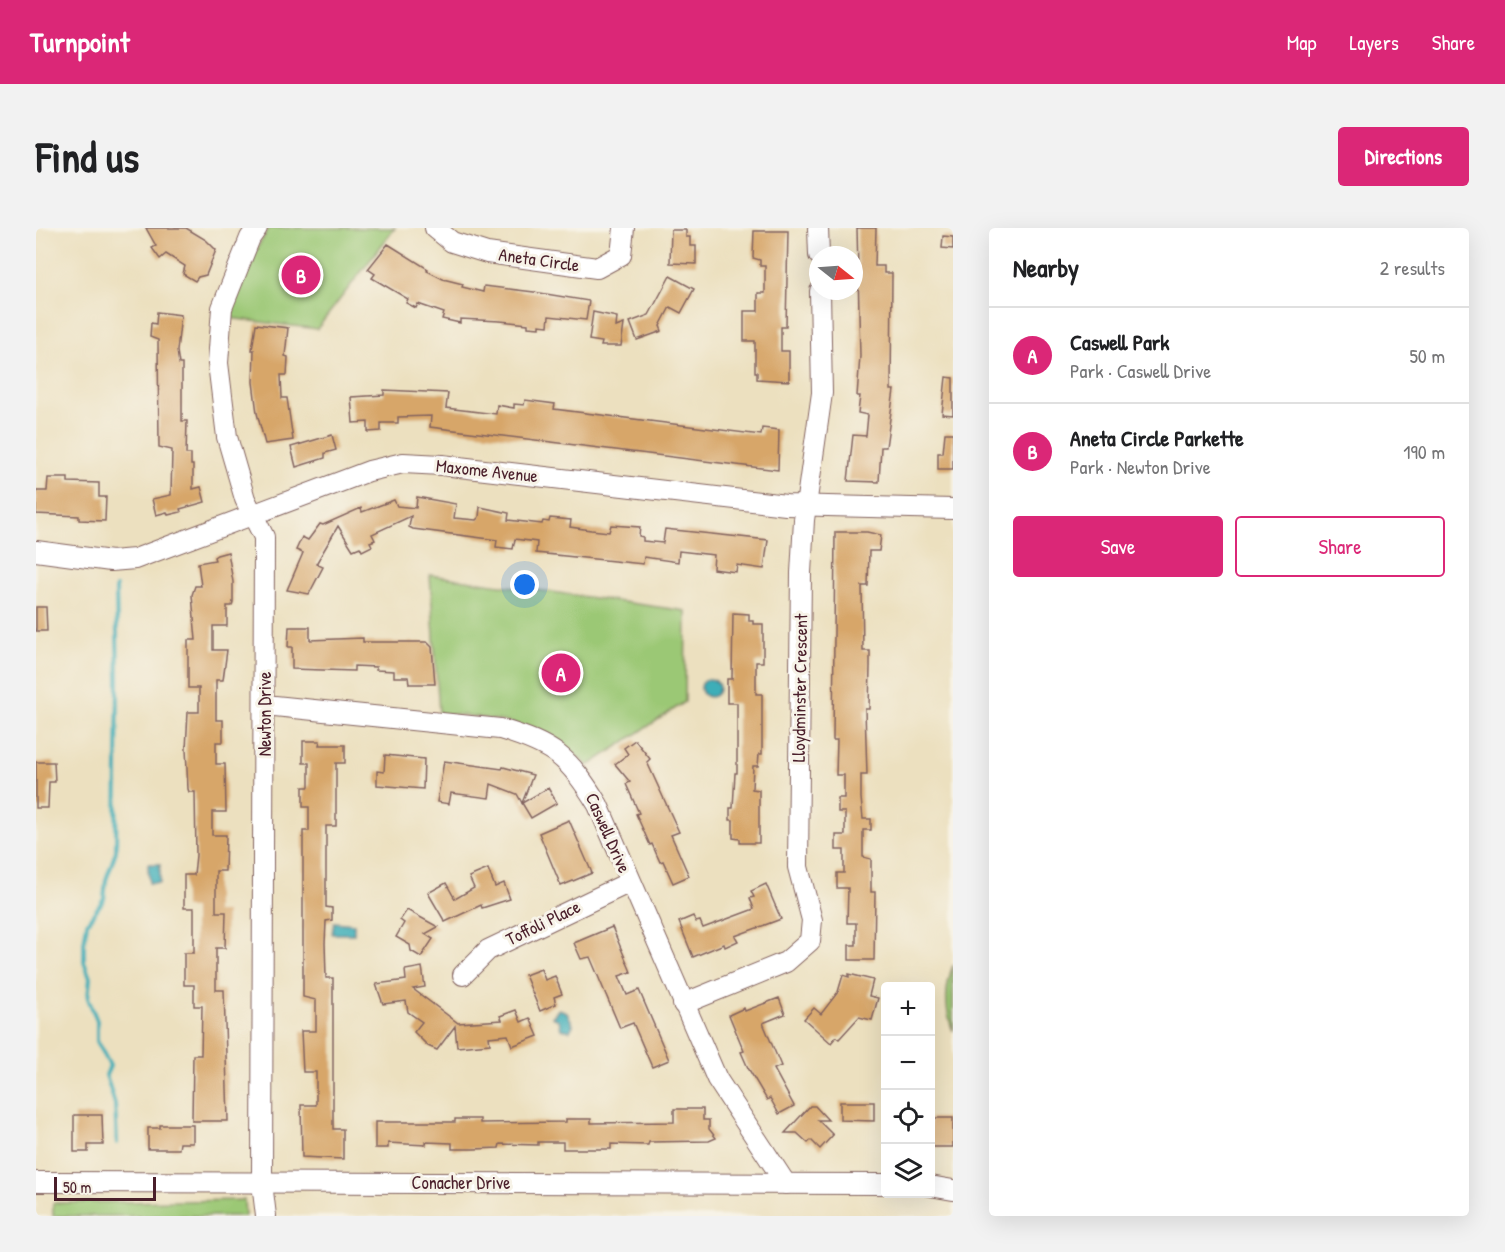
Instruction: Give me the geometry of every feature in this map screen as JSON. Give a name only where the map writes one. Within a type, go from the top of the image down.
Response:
[{"type":"street","name":"Aneta Circle","points":[[435,228],[452,242],[487,253],[597,268],[621,255],[624,228]]},
{"type":"street","points":[[818,228],[819,246]]},
{"type":"street","name":"Newton Drive","points":[[250,231],[222,308],[219,363],[227,437],[245,499],[264,537],[262,1183],[266,1216]]},
{"type":"street","name":"Lloydminster Crescent","points":[[683,1004],[786,962],[810,941],[812,920],[798,867],[801,573],[806,507],[822,393],[820,300]]},
{"type":"street","name":"Maxome Avenue","points":[[36,551],[111,561],[135,559],[369,471],[403,463],[442,465],[806,507],[953,509]]},
{"type":"street","name":"Caswell Drive","points":[[265,705],[500,729],[531,738],[560,754],[581,776],[598,805],[717,1079],[786,1184]]},
{"type":"street","name":"Toffoli Place","points":[[463,975],[488,950],[630,882]]},
{"type":"street","name":"Conacher Drive","points":[[36,1182],[881,1184]]},
{"type":"street","points":[[935,1187],[953,1190]]},
{"type":"green space","points":[[269,228],[395,228],[317,329],[229,318],[248,263]]},
{"type":"green space","points":[[430,575],[686,611],[685,702],[588,766],[571,751],[537,731],[501,721],[439,713]]},
{"type":"green space","points":[[953,965],[953,1031],[948,1014],[947,998],[948,982]]},
{"type":"green space","points":[[244,1200],[245,1216],[53,1216],[53,1203]]},
{"type":"water","points":[[706,679],[714,679],[719,684],[717,695],[706,697],[701,692],[701,684]]},
{"type":"water","points":[[148,864],[160,864],[160,883],[149,883]]},
{"type":"water","points":[[334,922],[354,924],[354,934],[332,934]]},
{"type":"water","points":[[559,1009],[567,1012],[573,1025],[570,1031],[561,1029],[559,1020],[552,1017]]},
{"type":"building","points":[[146,228],[186,228],[206,240],[216,250],[206,275],[198,277],[195,281],[183,274],[185,266],[166,254],[160,259],[152,248],[156,246]]},
{"type":"building","points":[[857,228],[876,228],[875,266],[884,266],[884,273],[892,273],[891,390],[894,390],[886,447],[881,447],[879,482],[848,481],[853,435],[866,436],[868,415],[858,413],[860,396],[857,396],[860,356],[859,300],[863,300],[863,246],[857,246]]},
{"type":"building","points":[[671,230],[686,230],[686,237],[690,237],[690,246],[696,246],[696,264],[670,263]]},
{"type":"building","points":[[754,231],[788,231],[786,327],[781,327],[781,351],[789,351],[789,381],[757,379],[755,341],[744,341],[744,311],[758,311],[758,293],[765,293],[765,266],[760,266],[760,260],[753,258]]},
{"type":"building","points":[[943,236],[953,237],[953,249],[942,248]]},
{"type":"building","points":[[388,244],[428,269],[427,271],[443,279],[463,284],[462,287],[483,292],[484,286],[589,301],[586,320],[549,316],[548,326],[539,325],[539,328],[528,327],[528,324],[500,321],[460,319],[460,323],[442,319],[444,313],[418,304],[416,308],[406,303],[408,299],[372,278],[375,274],[368,269]]},
{"type":"building","points":[[670,276],[694,289],[681,313],[670,307],[660,326],[662,331],[637,340],[630,322],[649,315]]},
{"type":"building","points":[[157,312],[181,315],[177,351],[179,364],[182,364],[182,421],[187,421],[186,454],[191,454],[193,489],[201,487],[205,502],[168,515],[167,512],[156,515],[152,499],[171,495],[172,450],[159,447],[158,340],[150,337],[151,323],[156,324]]},
{"type":"building","points":[[593,312],[617,317],[616,327],[624,324],[621,346],[601,346],[602,342],[589,340]]},
{"type":"building","points":[[256,324],[288,328],[285,356],[288,357],[287,375],[281,375],[282,398],[287,398],[293,440],[265,444],[257,413],[253,382],[254,350],[252,350]]},
{"type":"building","points":[[946,377],[953,378],[953,415],[942,414]]},
{"type":"building","points":[[384,390],[448,393],[446,408],[496,414],[497,405],[514,408],[514,404],[524,405],[525,400],[555,404],[554,409],[761,435],[762,428],[779,430],[778,470],[430,427],[431,416],[398,417],[398,423],[381,423],[381,431],[368,432],[368,422],[353,423],[351,397],[384,395]]},
{"type":"building","points":[[945,433],[953,433],[953,469],[938,469],[938,453],[943,453]]},
{"type":"building","points":[[332,435],[336,450],[325,453],[325,458],[296,467],[291,447]]},
{"type":"building","points":[[48,478],[68,478],[68,482],[99,483],[99,497],[106,497],[105,521],[79,520],[79,516],[36,514],[36,491],[47,491]]},
{"type":"building","points":[[417,497],[456,504],[454,518],[476,520],[479,517],[480,507],[509,513],[508,520],[542,524],[543,521],[549,522],[550,518],[571,520],[570,527],[609,532],[611,525],[640,527],[639,536],[643,537],[643,541],[663,543],[665,529],[768,540],[764,569],[737,565],[736,572],[713,569],[714,555],[679,551],[678,562],[644,557],[643,564],[536,553],[537,542],[515,539],[513,549],[496,547],[497,540],[413,529],[409,527],[411,516],[372,534],[375,540],[370,542],[372,546],[362,551],[360,547],[353,550],[338,526],[316,564],[323,567],[309,594],[287,590],[303,553],[296,550],[302,537],[308,540],[320,524],[323,525],[361,508],[362,512],[394,500],[397,506],[416,508]]},
{"type":"building","points":[[835,532],[867,532],[881,535],[879,551],[869,551],[868,586],[862,586],[863,651],[870,651],[870,666],[869,709],[865,709],[867,775],[861,775],[861,798],[863,819],[871,819],[871,830],[863,830],[863,857],[871,859],[871,892],[875,892],[874,960],[849,960],[849,945],[856,945],[856,923],[847,923],[848,888],[837,888],[837,873],[844,873],[844,850],[836,850],[836,835],[845,835],[845,812],[838,812],[838,798],[844,798],[844,775],[836,775],[837,740],[833,740]]},
{"type":"building","points":[[228,552],[233,582],[233,602],[232,606],[227,606],[227,626],[213,626],[213,650],[227,650],[223,680],[216,680],[216,720],[223,720],[223,742],[216,742],[216,764],[225,764],[226,812],[212,812],[212,835],[226,835],[225,871],[216,871],[216,912],[226,912],[225,948],[216,948],[216,990],[224,990],[228,1121],[192,1121],[193,1055],[201,1055],[202,1006],[194,1006],[194,985],[184,985],[184,953],[194,953],[194,908],[184,908],[184,875],[194,875],[196,855],[195,792],[189,792],[188,789],[186,749],[188,712],[199,712],[199,688],[188,688],[188,640],[196,640],[192,595],[195,586],[201,586],[198,563],[215,560],[214,557],[217,555]]},
{"type":"building","points":[[36,607],[46,607],[47,631],[36,631]]},
{"type":"building","points":[[733,613],[749,614],[749,621],[753,621],[753,624],[763,624],[763,662],[756,662],[756,694],[762,694],[762,754],[759,754],[758,766],[753,766],[752,789],[759,790],[759,843],[740,843],[740,839],[733,838],[733,820],[730,820],[735,773],[737,773],[737,703],[727,703],[727,679],[732,679]]},
{"type":"building","points":[[289,627],[310,627],[310,640],[363,638],[363,642],[427,642],[432,647],[435,684],[409,684],[408,677],[394,677],[394,671],[376,670],[376,667],[354,666],[354,671],[292,669],[292,647],[288,647]]},
{"type":"building","points":[[635,740],[650,759],[647,762],[679,832],[671,835],[689,876],[673,883],[663,861],[660,862],[652,844],[650,845],[636,814],[639,813],[626,784],[630,782],[615,764],[628,754],[624,748]]},
{"type":"building","points":[[303,741],[320,741],[319,745],[345,745],[345,763],[336,763],[336,826],[326,826],[326,907],[332,908],[332,920],[326,921],[325,943],[326,978],[333,978],[333,1129],[343,1129],[343,1159],[302,1157],[301,1105],[316,1105],[316,1072],[303,1072],[301,1031],[316,1031],[316,1000],[303,997],[303,831],[309,831],[309,807],[303,807],[303,787],[309,787],[309,763],[303,763]]},
{"type":"building","points":[[385,755],[424,759],[423,789],[377,785],[377,771],[384,772]]},
{"type":"building","points":[[444,761],[502,769],[503,767],[533,775],[522,803],[517,794],[491,784],[489,798],[451,793],[449,804],[437,802]]},
{"type":"building","points":[[36,762],[54,762],[55,782],[49,782],[48,808],[36,808]]},
{"type":"building","points":[[548,788],[557,803],[531,818],[522,803]]},
{"type":"building","points":[[569,820],[592,873],[561,886],[539,833]]},
{"type":"building","points":[[488,869],[495,887],[504,883],[510,899],[482,908],[481,905],[445,922],[428,893],[446,883],[455,899],[474,888],[469,877]]},
{"type":"building","points":[[766,884],[781,919],[735,936],[738,941],[725,947],[724,944],[693,957],[679,922],[693,916],[696,922],[700,921],[703,928],[754,909],[750,898],[754,897],[751,891]]},
{"type":"building","points":[[407,910],[438,927],[425,934],[433,939],[421,957],[411,951],[410,945],[396,937],[404,923],[400,920]]},
{"type":"building","points":[[612,927],[631,972],[619,976],[627,995],[639,990],[669,1060],[652,1067],[633,1023],[620,1028],[590,957],[581,959],[574,943]]},
{"type":"building","points":[[422,967],[425,987],[413,989],[458,1023],[502,1020],[500,1016],[516,1010],[521,1022],[530,1018],[538,1036],[512,1046],[508,1035],[489,1037],[490,1044],[457,1047],[455,1026],[437,1050],[428,1046],[414,1032],[422,1022],[408,1012],[406,1001],[383,1004],[376,984],[406,980],[405,970]]},
{"type":"building","points":[[541,969],[545,980],[555,976],[562,994],[554,997],[556,1004],[540,1011],[525,975]]},
{"type":"building","points":[[849,974],[873,980],[869,996],[878,998],[872,1020],[859,1017],[839,1039],[836,1037],[831,1043],[804,1019],[814,1008],[821,1014],[838,992],[843,975],[849,977]]},
{"type":"building","points":[[779,998],[785,1014],[763,1023],[781,1066],[774,1069],[794,1106],[779,1114],[770,1098],[767,1100],[748,1068],[741,1052],[744,1051],[729,1015]]},
{"type":"building","points":[[840,1102],[874,1102],[874,1121],[840,1120]]},
{"type":"building","points":[[810,1106],[815,1106],[828,1120],[818,1120],[833,1135],[820,1149],[811,1140],[808,1143],[797,1133],[785,1133]]},
{"type":"building","points":[[674,1109],[703,1109],[703,1120],[709,1120],[709,1129],[716,1138],[709,1141],[649,1142],[648,1145],[611,1144],[611,1149],[563,1149],[563,1142],[538,1142],[538,1145],[500,1144],[499,1148],[474,1149],[452,1149],[452,1143],[426,1142],[426,1145],[388,1143],[388,1148],[375,1148],[375,1122],[455,1122],[455,1119],[480,1119],[480,1123],[566,1122],[566,1119],[591,1119],[591,1123],[674,1122]]},
{"type":"building","points":[[74,1115],[102,1115],[103,1145],[88,1145],[88,1152],[74,1152]]},
{"type":"building","points":[[935,1118],[953,1118],[953,1147],[935,1147]]},
{"type":"building","points":[[160,1125],[193,1125],[193,1143],[180,1143],[179,1149],[148,1149],[148,1128],[160,1128]]},
{"type":"waterway","points":[[116,587],[118,679],[116,851],[106,880],[104,899],[87,923],[84,962],[90,978],[88,998],[97,1021],[97,1041],[110,1066],[106,1075],[115,1104],[117,1143]]},
{"type":"place","name":"Aneta Circle Parkette","points":[[301,275]]},
{"type":"place","name":"Caswell Park","points":[[561,673]]}]
